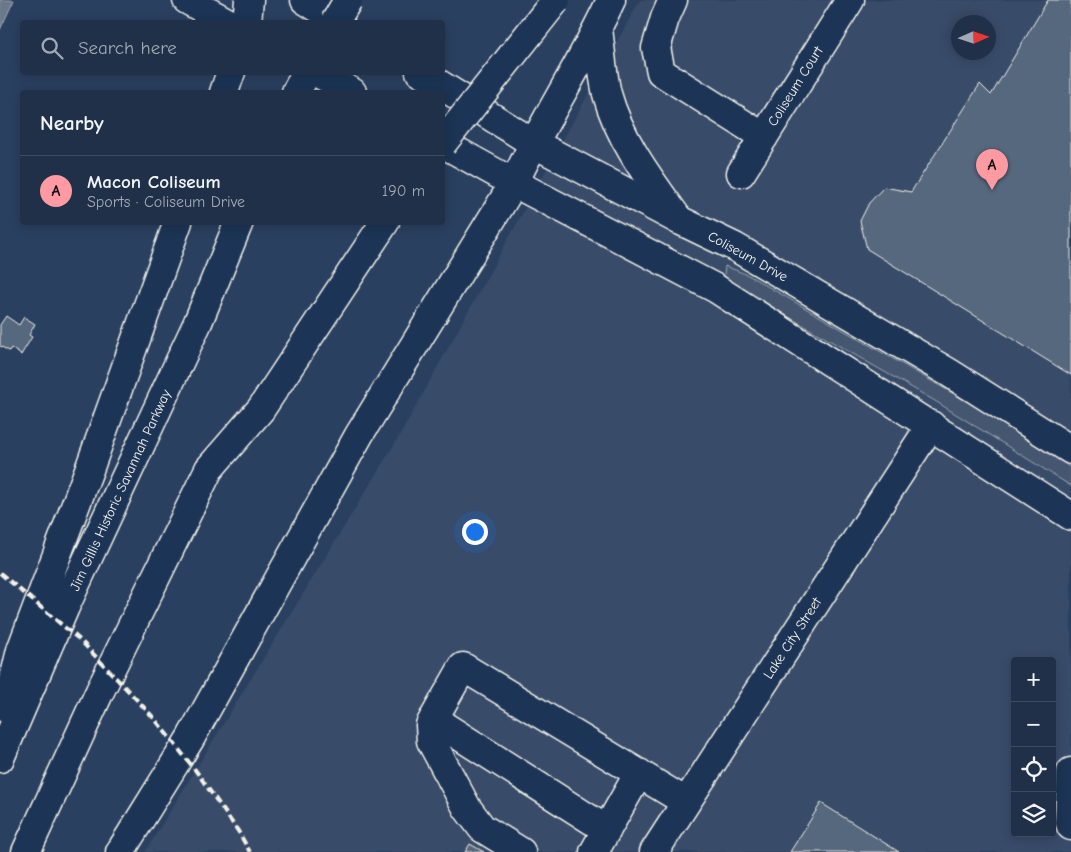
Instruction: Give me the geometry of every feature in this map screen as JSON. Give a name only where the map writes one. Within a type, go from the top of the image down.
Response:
[{"type":"main road","points":[[187,0],[223,20]]},
{"type":"main road","points":[[247,20],[249,0]]},
{"type":"main road","points":[[305,0],[337,20]]},
{"type":"main road","points":[[336,20],[348,0]]},
{"type":"main road","points":[[445,140],[556,0]]},
{"type":"main road","points":[[120,852],[190,739],[359,435],[514,183],[533,143],[598,29],[611,0]]},
{"type":"main road","points":[[673,0],[665,18],[656,48],[661,72],[764,137]]},
{"type":"main road","name":"Coliseum Court","points":[[741,173],[850,0]]},
{"type":"main road","points":[[598,29],[607,93],[616,122],[642,167],[679,220]]},
{"type":"main road","points":[[225,90],[230,75]]},
{"type":"main road","points":[[297,90],[305,75]]},
{"type":"main road","points":[[321,75],[348,90]]},
{"type":"main road","name":"Coliseum Drive","points":[[425,75],[533,143],[679,220],[735,247],[948,372],[1071,450]]},
{"type":"main road","points":[[445,146],[715,288],[931,424],[1071,516]]},
{"type":"main road","points":[[0,738],[21,650],[90,467],[177,225]]},
{"type":"main road","name":"Jim Gillis Historic Savannah Parkway","points":[[0,758],[65,607],[198,322],[238,225]]},
{"type":"main road","points":[[26,852],[100,691],[209,469],[261,409],[383,225]]},
{"type":"main road","name":"Lake City Street","points":[[654,852],[931,424]]},
{"type":"main road","points":[[521,852],[482,828],[466,808],[431,741],[430,725],[463,667],[686,802]]},
{"type":"main road","points":[[433,719],[601,841],[639,773]]},
{"type":"main road","points":[[1071,772],[1069,820],[1071,826]]},
{"type":"shaded area","points":[[0,0],[14,0],[0,30]]},
{"type":"shaded area","points":[[640,0],[1071,0],[1071,852],[145,852],[400,435]]},
{"type":"shaded area","points":[[725,266],[748,275],[978,408],[1071,468],[1071,486],[935,401],[730,283],[724,275]]},
{"type":"building","points":[[1048,0],[1071,0],[1071,375],[867,249],[860,221],[869,203],[884,187],[911,192],[980,84],[991,95]]},
{"type":"building","points":[[6,316],[19,325],[24,317],[35,324],[29,335],[32,337],[21,355],[11,348],[9,351],[0,346],[0,325]]},
{"type":"building","points":[[821,803],[899,852],[790,852]]},
{"type":"building","points":[[470,844],[484,852],[465,852]]},
{"type":"railway","points":[[0,573],[80,640],[154,718],[196,771],[238,831],[250,852]]},
{"type":"place","name":"Macon Coliseum","points":[[992,190]]}]
